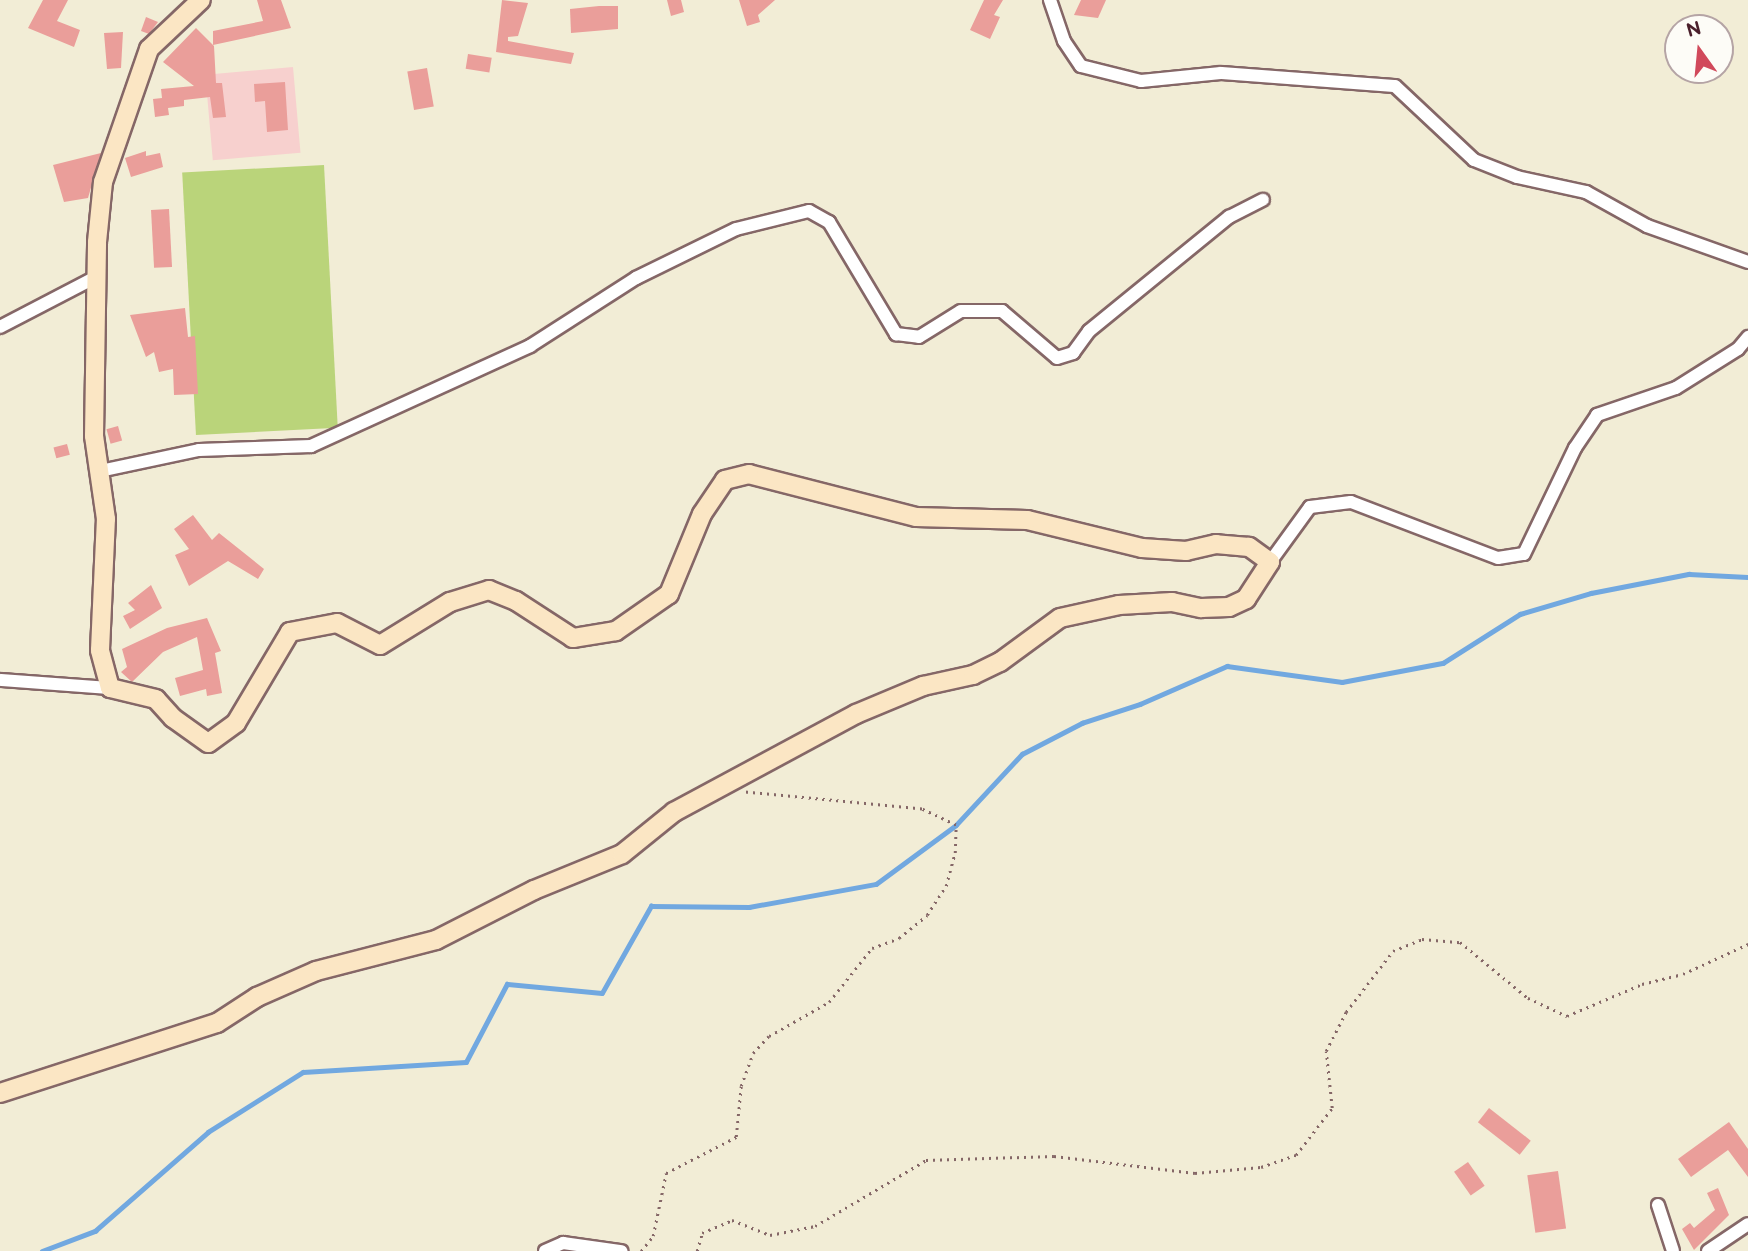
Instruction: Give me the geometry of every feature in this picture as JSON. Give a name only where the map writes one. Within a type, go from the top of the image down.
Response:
[{"type":"street","points":[[110,688],[100,650],[106,519],[94,436],[96,277],[103,182],[149,49],[201,0]]},
{"type":"street","points":[[1050,0],[1064,41],[1081,66],[1141,81],[1221,73],[1395,86],[1474,160],[1517,177],[1586,191],[1647,226],[1748,262]]},
{"type":"street","points":[[100,471],[199,450],[311,446],[530,346],[636,278],[736,229],[809,211],[829,222],[896,334],[919,337],[961,310],[1002,311],[1057,358],[1073,353],[1089,331],[1228,216],[1263,200]]},
{"type":"street","points":[[0,327],[96,277]]},
{"type":"street","points":[[0,1093],[217,1023],[257,997],[316,971],[436,940],[534,890],[622,854],[674,813],[856,714],[923,686],[973,676],[1000,662],[1060,618],[1119,605],[1172,602],[1201,608],[1229,607],[1246,599],[1310,507],[1351,502],[1498,558],[1524,554],[1575,447],[1597,415],[1676,388],[1738,349],[1748,337]]},
{"type":"street","points":[[0,680],[110,688],[156,699],[173,718],[208,743],[236,723],[289,632],[337,622],[380,645],[450,603],[489,590],[573,638],[616,631],[669,594],[702,514],[725,480],[749,474],[916,517],[1027,520],[1142,548],[1186,551],[1216,544],[1249,547],[1270,562]]},
{"type":"street","points":[[1658,1205],[1673,1251]]},
{"type":"street","points":[[1708,1251],[1748,1224]]},
{"type":"street","points":[[545,1251],[563,1243],[621,1251]]},
{"type":"path","points":[[641,1251],[653,1236],[666,1173],[736,1137],[741,1086],[753,1053],[769,1036],[829,1002],[873,948],[899,938],[927,915],[946,886],[955,853],[956,825],[922,809],[744,792]]},
{"type":"path","points":[[697,1251],[702,1233],[732,1220],[770,1236],[815,1226],[926,1160],[1054,1156],[1195,1173],[1261,1167],[1296,1155],[1332,1108],[1326,1051],[1346,1012],[1393,951],[1422,939],[1460,942],[1528,998],[1567,1016],[1642,984],[1683,974],[1748,944]]},
{"type":"shaded area","points":[[293,67],[300,153],[213,160],[205,75]]},
{"type":"green space","points":[[324,165],[338,428],[196,435],[182,172]]},
{"type":"building","points":[[43,0],[68,0],[57,21],[80,30],[74,47],[28,28]]},
{"type":"building","points":[[257,0],[281,0],[291,28],[213,45],[213,31],[263,21]]},
{"type":"building","points":[[502,0],[528,3],[518,36],[508,37],[508,41],[574,53],[571,64],[496,52]]},
{"type":"building","points":[[667,0],[681,0],[684,12],[671,16]]},
{"type":"building","points":[[739,0],[775,0],[758,15],[760,22],[747,26]]},
{"type":"building","points":[[984,0],[1003,0],[994,15],[1000,17],[990,39],[970,30]]},
{"type":"building","points":[[1081,0],[1106,0],[1098,18],[1074,15]]},
{"type":"building","points":[[618,6],[618,29],[571,33],[570,9]]},
{"type":"building","points":[[146,17],[158,22],[149,34],[141,31]]},
{"type":"building","points":[[196,28],[214,46],[216,83],[222,83],[226,117],[213,118],[210,97],[184,100],[184,106],[168,108],[169,115],[155,117],[153,99],[162,98],[161,89],[194,86],[163,62]]},
{"type":"building","points":[[123,32],[121,68],[107,69],[104,33]]},
{"type":"building","points":[[468,54],[492,58],[489,73],[466,69]]},
{"type":"building","points":[[427,68],[434,106],[414,110],[407,71]]},
{"type":"building","points":[[285,82],[288,130],[267,132],[265,101],[255,102],[254,84]]},
{"type":"building","points":[[146,151],[146,156],[160,153],[163,167],[131,177],[125,158]]},
{"type":"building","points":[[101,153],[88,198],[64,202],[53,165]]},
{"type":"building","points":[[169,209],[172,267],[154,268],[151,210]]},
{"type":"building","points":[[185,308],[188,337],[195,336],[198,394],[174,395],[173,369],[159,372],[154,352],[146,357],[130,315]]},
{"type":"building","points":[[118,426],[122,440],[111,444],[106,429]]},
{"type":"building","points":[[67,444],[70,455],[56,458],[53,448]]},
{"type":"building","points":[[193,515],[212,540],[219,533],[264,569],[258,579],[228,561],[189,586],[175,555],[189,549],[174,529]]},
{"type":"building","points":[[151,585],[162,608],[130,629],[123,616],[135,610],[128,603]]},
{"type":"building","points":[[207,618],[221,651],[215,653],[222,693],[207,696],[206,689],[180,696],[175,678],[203,670],[197,637],[163,652],[132,682],[121,672],[127,667],[122,649],[167,628]]},
{"type":"building","points":[[1489,1108],[1531,1141],[1520,1155],[1478,1122]]},
{"type":"building","points":[[1729,1122],[1748,1149],[1748,1177],[1728,1150],[1691,1177],[1678,1159]]},
{"type":"building","points":[[1468,1162],[1485,1186],[1471,1196],[1454,1172]]},
{"type":"building","points":[[1558,1171],[1566,1228],[1535,1233],[1527,1175]]},
{"type":"building","points":[[1718,1188],[1729,1215],[1694,1250],[1682,1229],[1690,1223],[1694,1228],[1715,1210],[1707,1193]]},
{"type":"waterway","points":[[42,1251],[95,1231],[208,1132],[303,1072],[466,1062],[507,984],[602,993],[651,906],[749,907],[876,884],[956,825],[1022,754],[1082,723],[1140,704],[1227,666],[1342,682],[1443,663],[1520,614],[1591,593],[1689,574],[1748,577]]}]
